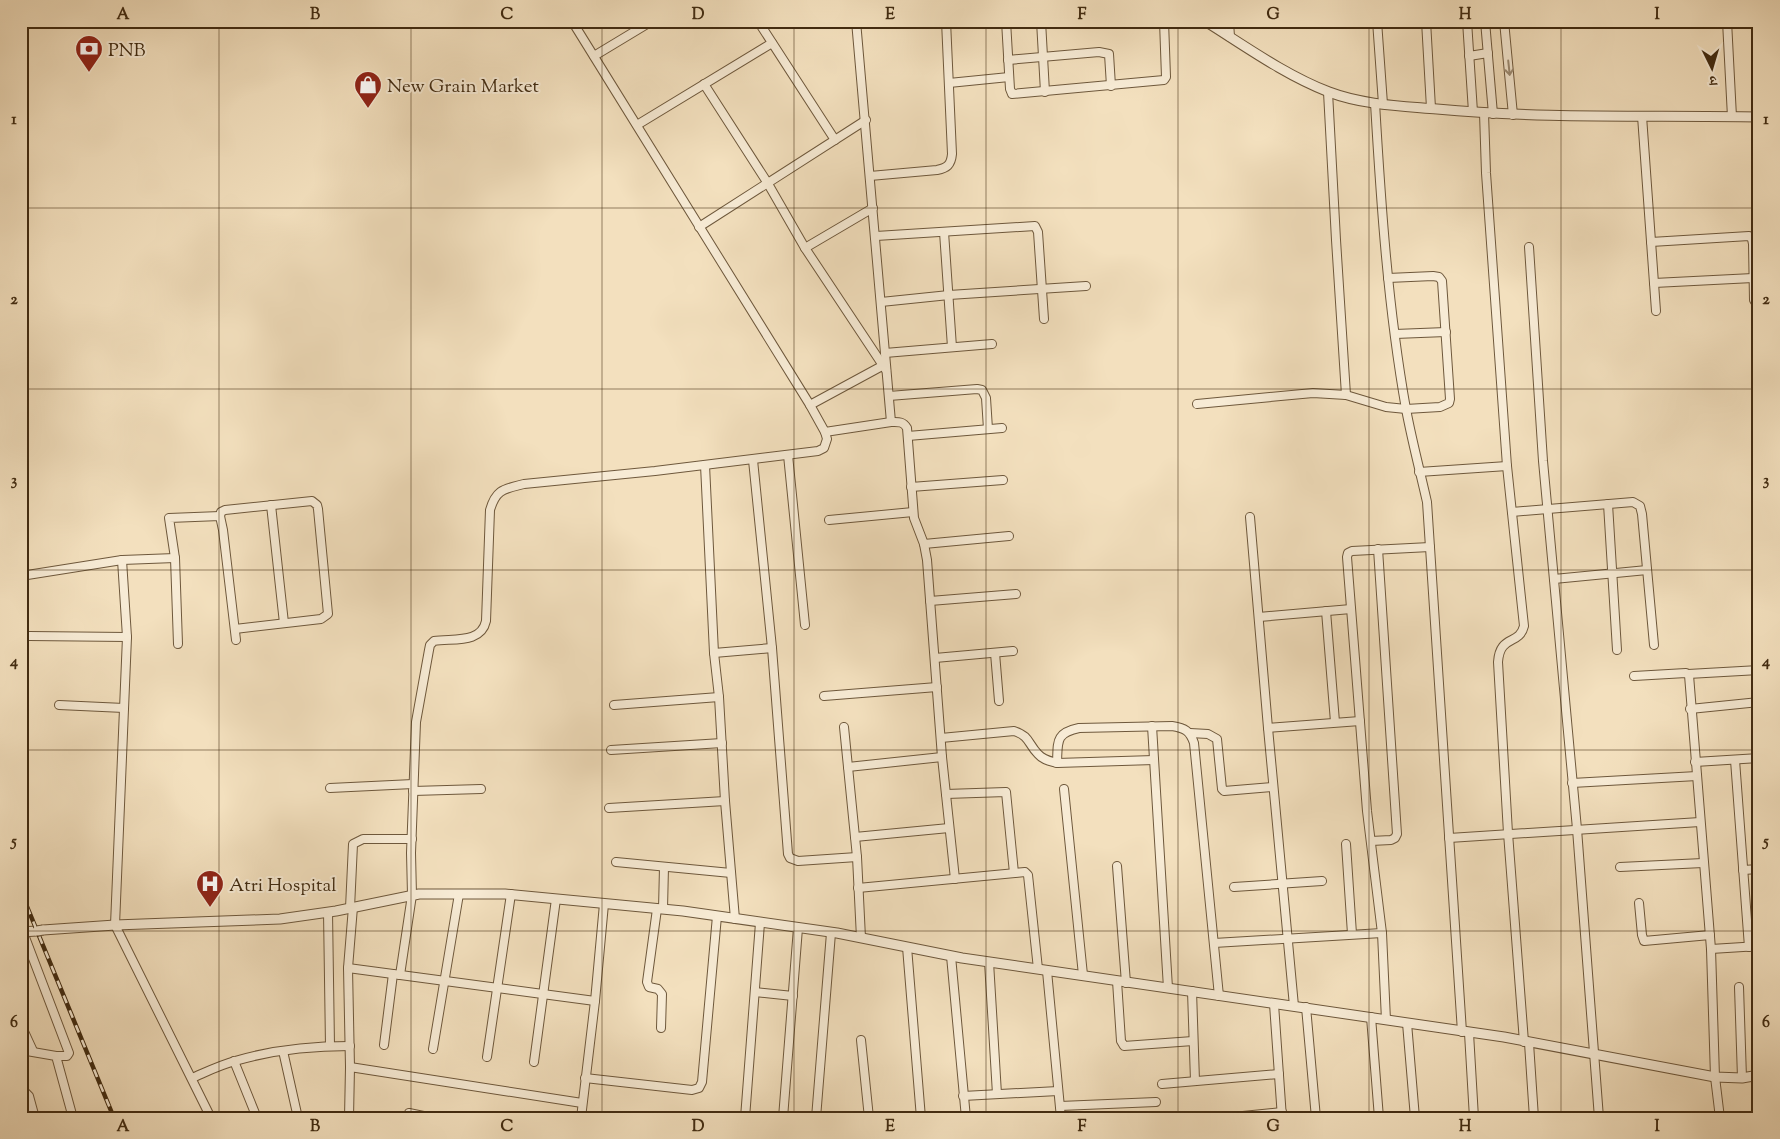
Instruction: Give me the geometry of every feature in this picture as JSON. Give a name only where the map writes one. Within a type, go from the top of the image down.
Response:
[{"type":"street","points":[[384,1044],[412,895],[416,722],[430,645],[440,640],[473,637],[484,628],[486,621],[490,510],[494,498],[505,488],[524,484],[753,460],[818,451],[824,448],[827,439],[810,405],[572,21]]},
{"type":"street","points":[[594,56],[652,21]]},
{"type":"street","points":[[758,21],[835,140]]},
{"type":"street","points":[[856,21],[876,236],[885,353],[884,368],[891,422]]},
{"type":"street","points":[[870,176],[937,170],[946,168],[951,162],[946,21]]},
{"type":"street","points":[[1006,21],[1009,77],[1012,94],[1164,80],[1166,77],[1164,21]]},
{"type":"street","points":[[1041,21],[1045,92]]},
{"type":"street","points":[[1205,21],[1279,68],[1328,92],[1379,104],[1513,115],[1759,117]]},
{"type":"street","points":[[1229,21],[1230,37]]},
{"type":"street","points":[[1378,21],[1381,195],[1388,278],[1406,409],[1427,502],[1449,838],[1474,1118]]},
{"type":"street","points":[[1426,21],[1431,108]]},
{"type":"street","points":[[1467,21],[1474,112]]},
{"type":"street","points":[[1485,21],[1488,54],[1489,113],[1486,166],[1507,466],[1524,626],[1519,636],[1502,646],[1498,662],[1508,834],[1534,1118]]},
{"type":"street","points":[[1504,21],[1513,115]]},
{"type":"street","points":[[1727,21],[1732,117]]},
{"type":"street","points":[[637,125],[772,43]]},
{"type":"street","points":[[1008,60],[1106,52],[1109,54],[1110,59],[1111,86]]},
{"type":"street","points":[[1469,56],[1488,54]]},
{"type":"street","points":[[949,83],[1009,77]]},
{"type":"street","points":[[704,84],[768,182],[806,248],[884,368]]},
{"type":"street","points":[[1328,92],[1346,395]]},
{"type":"street","points":[[1642,116],[1656,311]]},
{"type":"street","points":[[699,227],[866,120]]},
{"type":"street","points":[[806,248],[873,208]]},
{"type":"street","points":[[876,236],[1035,226],[1038,232],[1044,319]]},
{"type":"street","points":[[944,232],[952,348]]},
{"type":"street","points":[[1651,242],[1751,237],[1756,244],[1753,278],[1754,300],[1759,304]]},
{"type":"street","points":[[1528,246],[1543,461],[1577,829],[1599,1118]]},
{"type":"street","points":[[1197,404],[1314,393],[1346,395],[1386,407],[1406,409],[1440,406],[1449,403],[1443,287],[1439,278],[1433,276],[1388,278]]},
{"type":"street","points":[[1654,283],[1753,278]]},
{"type":"street","points":[[881,302],[949,295],[1086,286]]},
{"type":"street","points":[[1395,334],[1446,332]]},
{"type":"street","points":[[885,353],[992,344]]},
{"type":"street","points":[[810,405],[884,368]]},
{"type":"street","points":[[889,396],[982,390],[986,398],[988,429]]},
{"type":"street","points":[[825,432],[891,422],[904,424],[908,436],[913,512],[924,544],[942,757],[955,879]]},
{"type":"street","points":[[908,436],[1002,428]]},
{"type":"street","points":[[788,455],[805,625]]},
{"type":"street","points":[[753,460],[772,648],[790,858],[798,861],[857,857]]},
{"type":"street","points":[[705,465],[714,653],[720,697],[735,920]]},
{"type":"street","points":[[1419,472],[1507,466]]},
{"type":"street","points":[[911,487],[1003,480]]},
{"type":"street","points":[[235,629],[321,620],[328,614],[320,527],[315,502],[272,505],[221,512],[236,640]]},
{"type":"street","points":[[1512,512],[1633,502],[1640,506],[1654,645]]},
{"type":"street","points":[[1608,504],[1617,650]]},
{"type":"street","points":[[272,505],[284,624]]},
{"type":"street","points":[[829,520],[913,512]]},
{"type":"street","points":[[178,644],[175,558],[169,518],[220,516]]},
{"type":"street","points":[[1250,517],[1294,1006]]},
{"type":"street","points":[[924,544],[1009,536]]},
{"type":"street","points":[[1386,1020],[1382,932],[1371,841],[1347,557],[1348,553],[1352,551],[1430,546]]},
{"type":"street","points":[[1371,841],[1391,840],[1397,834],[1378,549]]},
{"type":"street","points":[[21,576],[122,560],[175,558]]},
{"type":"street","points":[[122,560],[127,638],[115,925],[211,1118]]},
{"type":"street","points":[[1554,579],[1647,570]]},
{"type":"street","points":[[930,601],[1016,594]]},
{"type":"street","points":[[1259,617],[1351,609]]},
{"type":"street","points":[[1326,611],[1335,722]]},
{"type":"street","points":[[29,636],[127,638]]},
{"type":"street","points":[[714,653],[772,648]]},
{"type":"street","points":[[935,658],[1013,651]]},
{"type":"street","points":[[995,652],[999,701]]},
{"type":"street","points":[[1634,676],[1759,670]]},
{"type":"street","points":[[1688,674],[1710,935],[1716,1077],[1720,1118]]},
{"type":"street","points":[[824,696],[937,687]]},
{"type":"street","points":[[614,705],[720,697]]},
{"type":"street","points":[[1690,709],[1759,702]]},
{"type":"street","points":[[59,705],[124,708]]},
{"type":"street","points":[[1268,728],[1360,720]]},
{"type":"street","points":[[1152,726],[1168,988]]},
{"type":"street","points":[[1057,763],[1059,738],[1069,730],[1079,728],[1172,726],[1184,728],[1190,733],[1194,744],[1219,996]]},
{"type":"street","points":[[844,727],[857,857],[861,938]]},
{"type":"street","points":[[941,738],[1014,732],[1022,734],[1037,754],[1044,759],[1057,763],[1154,760]]},
{"type":"street","points":[[1190,733],[1208,734],[1217,739],[1224,791],[1273,787]]},
{"type":"street","points":[[612,750],[722,743]]},
{"type":"street","points":[[848,767],[942,757]]},
{"type":"street","points":[[1696,762],[1759,758]]},
{"type":"street","points":[[1735,760],[1749,947]]},
{"type":"street","points":[[1572,783],[1697,776]]},
{"type":"street","points":[[330,788],[481,789]]},
{"type":"street","points":[[1064,789],[1083,975]]},
{"type":"street","points":[[946,794],[1006,792],[1014,873]]},
{"type":"street","points":[[609,808],[726,801]]},
{"type":"street","points":[[1449,838],[1700,822]]},
{"type":"street","points":[[855,837],[949,828]]},
{"type":"street","points":[[350,1118],[348,968],[352,908],[351,850],[353,844],[363,839],[412,839]]},
{"type":"street","points":[[1346,844],[1352,934]]},
{"type":"street","points":[[616,862],[731,874]]},
{"type":"street","points":[[1620,867],[1703,863]]},
{"type":"street","points":[[1117,866],[1121,1041],[1124,1046],[1193,1042]]},
{"type":"street","points":[[661,1028],[662,994],[658,989],[649,987],[647,982],[660,909],[664,867]]},
{"type":"street","points":[[1743,870],[1759,868]]},
{"type":"street","points":[[858,888],[1025,872],[1028,876],[1042,970],[1061,1118]]},
{"type":"street","points":[[1234,887],[1322,881]]},
{"type":"street","points":[[21,1050],[56,1056],[67,1056],[69,1053],[23,932],[115,925],[280,919],[352,908],[419,894],[511,894],[660,909],[832,933],[989,962],[1504,1037],[1527,1043],[1716,1077],[1742,1078],[1759,1075]]},
{"type":"street","points":[[433,1049],[459,894]]},
{"type":"street","points":[[487,1057],[511,894]]},
{"type":"street","points":[[534,1062],[556,899]]},
{"type":"street","points":[[1639,903],[1644,940],[1710,935]]},
{"type":"street","points":[[581,1118],[604,904]]},
{"type":"street","points":[[328,912],[330,1046]]},
{"type":"street","points":[[585,1078],[692,1090],[699,1088],[702,1082],[717,916]]},
{"type":"street","points":[[745,1118],[760,923]]},
{"type":"street","points":[[783,1118],[798,928]]},
{"type":"street","points":[[1214,943],[1382,932]]},
{"type":"street","points":[[816,1118],[832,933]]},
{"type":"street","points":[[1711,949],[1759,946]]},
{"type":"street","points":[[907,947],[921,1118]]},
{"type":"street","points":[[951,956],[966,1118]]},
{"type":"street","points":[[989,962],[997,1094]]},
{"type":"street","points":[[348,968],[595,1001]]},
{"type":"street","points":[[1739,987],[1742,1078]]},
{"type":"street","points":[[1192,991],[1195,1081]]},
{"type":"street","points":[[755,992],[793,996]]},
{"type":"street","points":[[1223,1118],[1282,1115],[1274,1004]]},
{"type":"street","points":[[1306,1007],[1316,1118]]},
{"type":"street","points":[[1371,1017],[1378,1118]]},
{"type":"street","points":[[1407,1023],[1415,1118]]},
{"type":"street","points":[[21,1025],[32,1051]]},
{"type":"street","points":[[861,1040],[869,1118]]},
{"type":"street","points":[[192,1078],[234,1061],[283,1051],[350,1046]]},
{"type":"street","points":[[283,1051],[298,1118]]},
{"type":"street","points":[[56,1056],[73,1118]]},
{"type":"street","points":[[234,1061],[257,1118]]},
{"type":"street","points":[[350,1067],[582,1103]]},
{"type":"street","points":[[1162,1084],[1279,1074]]},
{"type":"street","points":[[21,1088],[29,1096],[35,1118]]},
{"type":"street","points":[[963,1096],[1058,1091]]},
{"type":"street","points":[[1060,1106],[1156,1102]]},
{"type":"street","points":[[409,1113],[433,1118]]},
{"type":"railway","points":[[21,892],[114,1118]]},
{"type":"place","name":"PNB","points":[[89,73]]},
{"type":"place","name":"New Grain Market","points":[[368,109]]},
{"type":"place","name":"Atri Hospital","points":[[210,908]]}]
